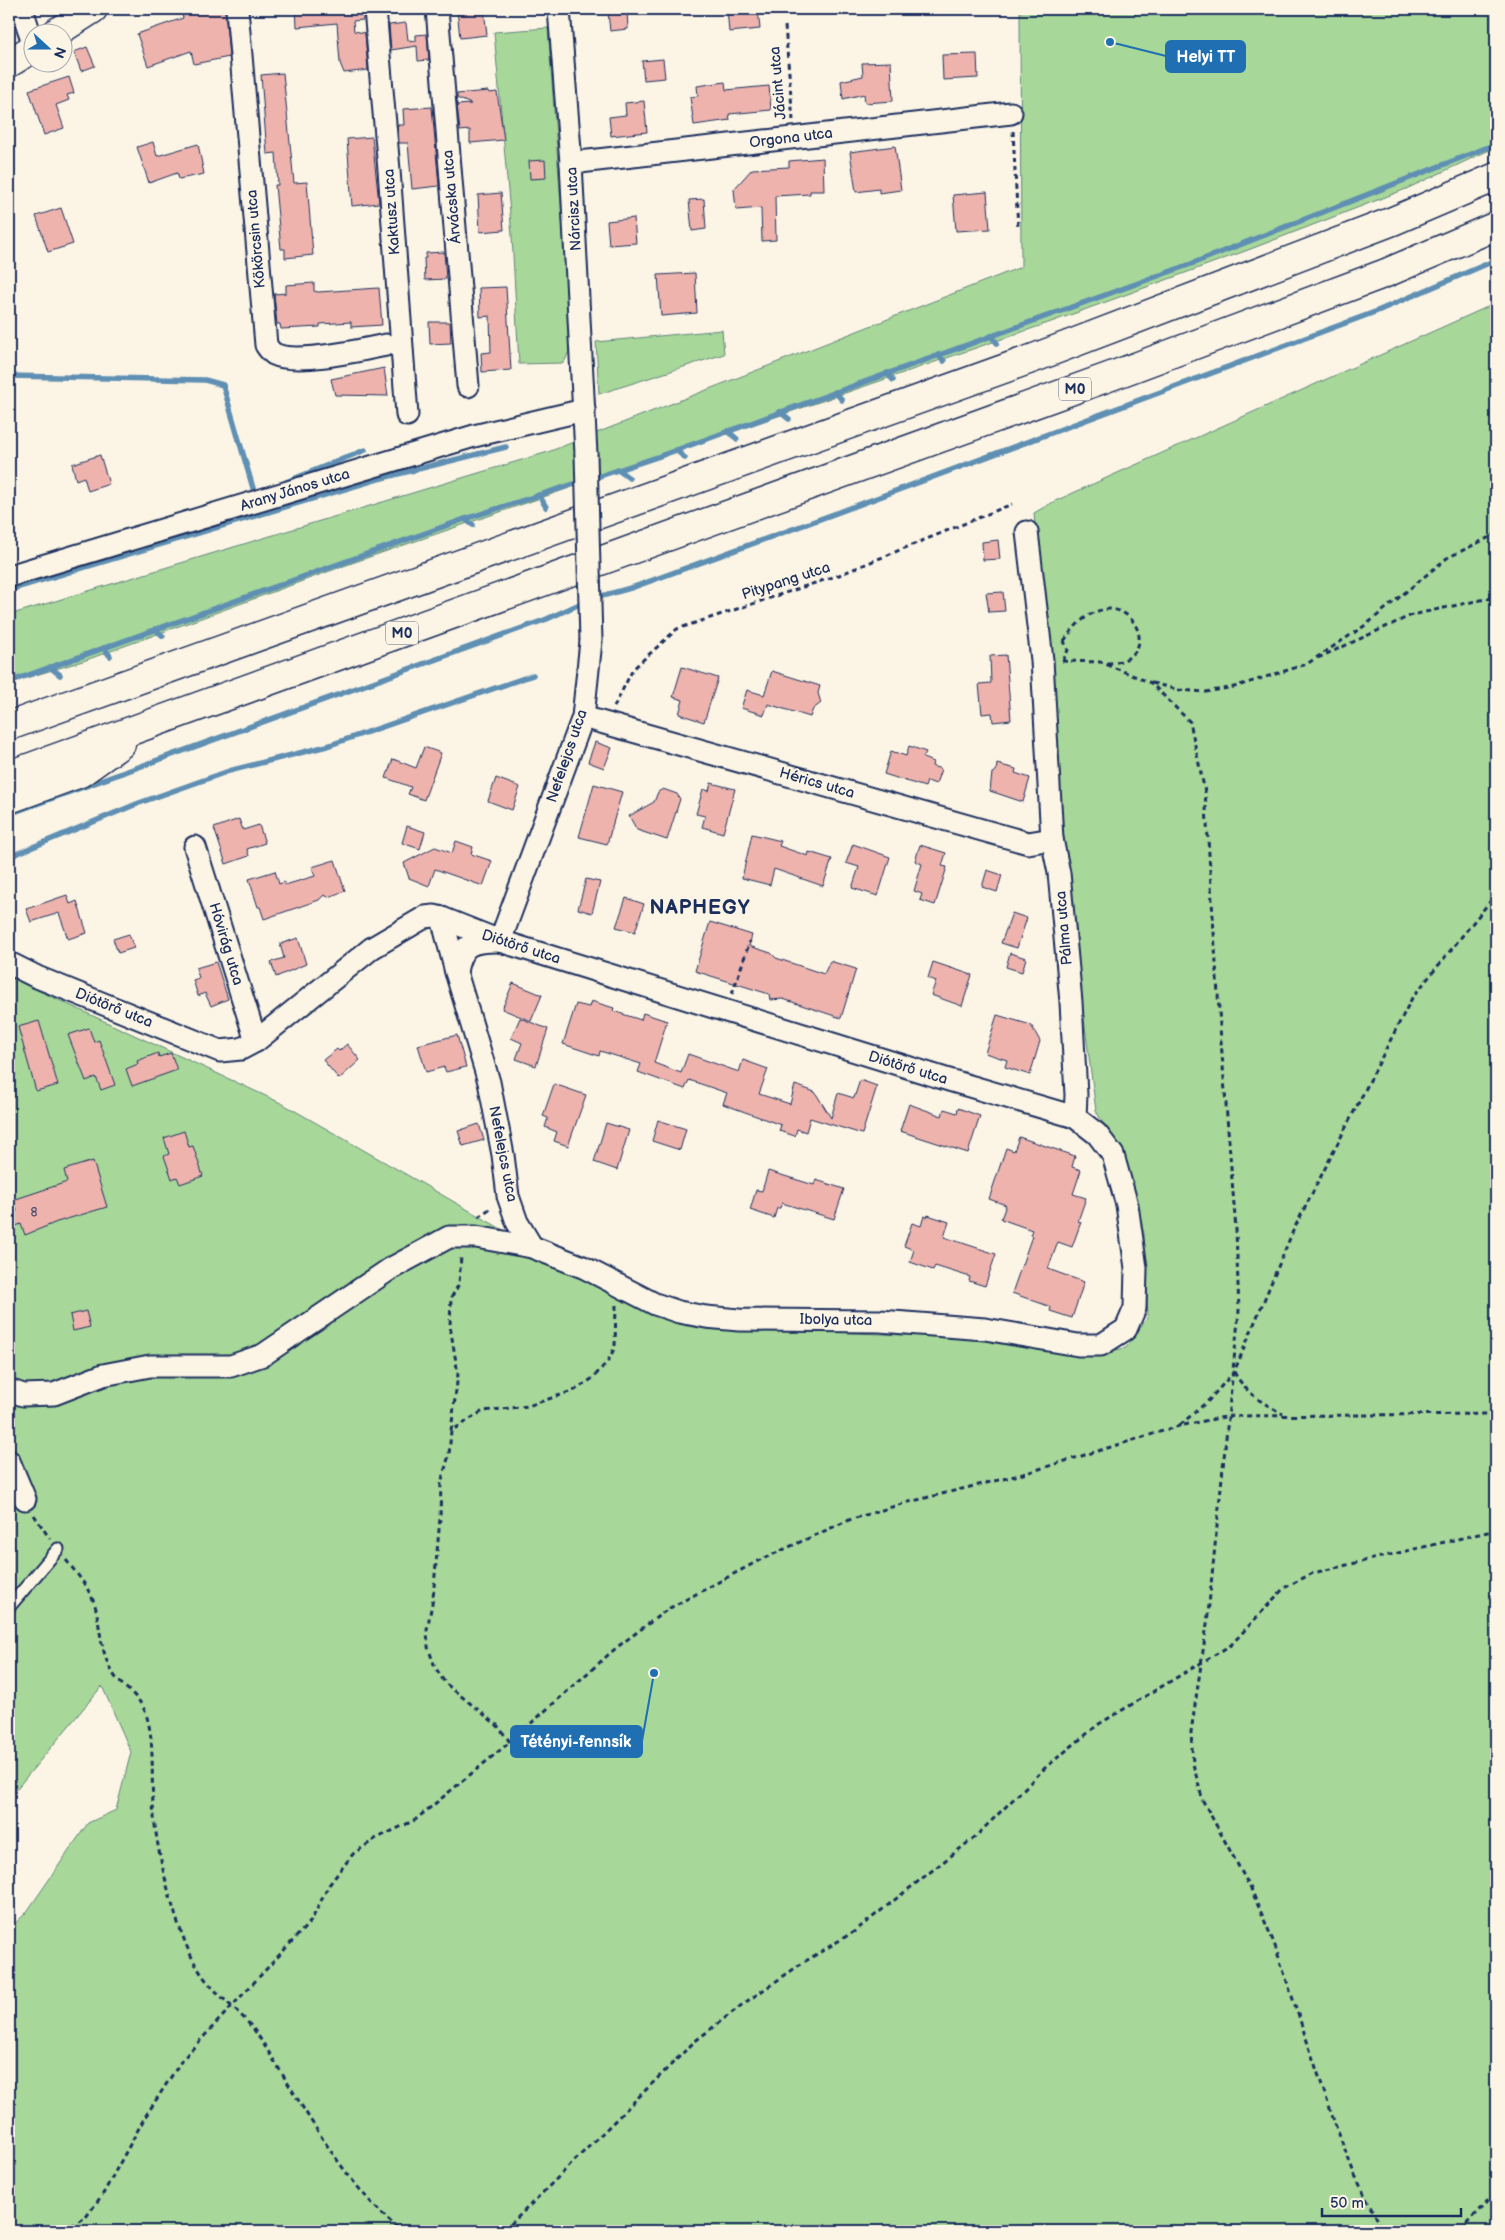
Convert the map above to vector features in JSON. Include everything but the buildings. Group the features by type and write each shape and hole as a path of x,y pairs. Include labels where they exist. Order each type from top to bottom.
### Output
{"main road":[{"path":"72,22 93,9"},
{"path":"9,726 1034,358 1369,230 1496,177"},
{"name":"M0","path":"9,775 1124,372 1386,273 1496,226"},
{"path":"9,715 87,698"},
{"path":"9,799 80,773 153,722"}],"street":[{"path":"20,51 22,9"},
{"name":"Kökörcsin utca","path":"237,9 266,346 274,354 294,357 332,355 386,345"},
{"name":"Kaktusz utca","path":"375,9 407,415"},
{"name":"Árvácska utca","path":"437,9 468,386"},
{"name":"Nárcisz utca","path":"559,9 572,164 584,410"},
{"name":"Orgona utca","path":"572,164 1011,113"},
{"name":"Nefelejcs utca","path":"500,941 583,717 591,640 584,410"},
{"name":"Arany János utca","path":"9,576 474,436 584,410"},
{"name":"Pálma utca","path":"1026,532 1042,660 1052,838 1059,873 1071,1002 1076,1095 1075,1117"},
{"name":"Hérics utca","path":"583,717 1028,843 1052,838"},
{"name":"Hóvirág utca","path":"195,847 256,1041"},
{"name":"Diótörő utca","path":"9,962 37,977 220,1050 241,1050 256,1041 372,948 417,920 434,916 500,941 1075,1117"},
{"name":"Nefelejcs utca","path":"442,918 489,1082 503,1155 508,1196 517,1222 532,1247"},
{"path":"456,972 458,959 464,950 478,941 500,941"},
{"name":"Ibolya utca","path":"9,1390 23,1395 54,1394 103,1375 150,1366 231,1366 263,1355 390,1269 450,1237 476,1237 532,1247 583,1267 628,1292 671,1310 706,1317 739,1320 880,1321 985,1329 1078,1345 1101,1345 1126,1328 1135,1308 1135,1259 1127,1206 1113,1155 1098,1134 1075,1117"},
{"path":"9,1461 25,1499"}],"lane":[{"path":"9,1607 58,1549"}],"path":[{"name":"Jácint utca","path":"785,26 795,138"},
{"path":"1011,113 1018,229"},
{"name":"Pitypang utca","path":"605,724 633,669 677,629 840,575 1012,504"},
{"path":"1306,664 1367,624 1447,558 1496,534"},
{"path":"1101,662 1151,683 1180,690 1206,692 1234,687 1306,664 1412,615 1496,598"},
{"path":"1042,660 1116,663 1127,659 1140,641 1140,631 1135,621 1127,614 1115,610 1101,610 1088,615 1072,629 1064,641"},
{"path":"1151,683 1190,722 1205,792 1221,1041 1236,1230 1239,1311 1230,1416 1207,1624 1191,1732 1193,1764 1203,1801 1251,1889 1266,1925 1335,2124 1354,2172 1382,2231"},
{"path":"1179,1426 1209,1400 1234,1372 1292,1231 1412,998 1496,894"},
{"path":"726,1010 750,941"},
{"path":"464,1237 459,1263 459,1284 451,1298 450,1326 458,1374 449,1454 441,1483 440,1518 433,1598 428,1630 428,1647 435,1667 445,1683 497,1725 510,1742"},
{"path":"451,1431 483,1411 528,1406 575,1390 593,1378 608,1361 615,1347 615,1307 628,1292"},
{"path":"1234,1372 1250,1394 1285,1415"},
{"path":"63,2231 86,2217 103,2194 145,2117 182,2060 311,1921 329,1885 353,1854 375,1839 415,1820 510,1742 616,1648 668,1608 758,1560 849,1520 905,1503 1023,1474 1179,1426 1230,1416 1496,1414"},
{"path":"25,1499 58,1549 85,1584 96,1608 101,1642 108,1666 117,1682 138,1698 146,1713 150,1732 153,1805 159,1850 176,1918 193,1960 210,1986 256,2032 302,2108 342,2166 363,2193 401,2231"},
{"path":"504,2231 694,2042 743,2004 789,1972 855,1931 960,1849 975,1837 1046,1767 1099,1724 1231,1645 1284,1588 1313,1573 1496,1530"},
{"path":"1460,2231 1496,2193"}],"green space":[{"path":"1020,9 1496,9 1496,147 1406,189 1248,250 1051,322 352,563 86,660 9,683 9,615 548,452 1021,267"},
{"path":"548,28 564,245 569,351 564,363 519,364 512,236 494,32"},
{"path":"1496,303 1496,2231 9,2231 9,1929 26,1913 88,1823 116,1810 131,1752 102,1686 9,1798 9,977 283,1104 505,1231 686,1326 927,1336 930,1332 1093,1354 1126,1348 1148,1317 1144,1234 1123,1157 1096,1111 1058,819 1034,513 1053,502"},
{"path":"722,330 724,354 599,394 596,342"}],"waterway":[{"path":"591,479 660,456 1191,264 1496,144"},
{"path":"595,598 634,587 831,515 1375,312 1496,260"},
{"path":"991,336 997,343"},
{"path":"938,355 944,361"},
{"path":"887,373 893,380"},
{"path":"9,376 205,380 223,385 255,495 257,494"},
{"path":"835,392 842,400"},
{"path":"780,412 789,419"},
{"path":"728,431 737,439"},
{"path":"9,590 378,479 506,447"},
{"path":"286,482 365,450"},
{"path":"676,450 685,458"},
{"path":"618,470 629,478"},
{"path":"9,682 462,520 583,481"},
{"path":"539,495 546,507"},
{"path":"465,519 473,525"},
{"path":"9,814 547,619 586,601"},
{"path":"155,629 163,636"},
{"path":"104,648 110,656"},
{"path":"50,667 60,675"},
{"path":"11,856 139,803 229,771 327,746 533,675"}],"place":[{"name":"Helyi TT","path":"1110,42"},
{"name":"Tétényi-fennsík","path":"654,1673"}],"district":[{"name":"NAPHEGY","path":"700,908"}]}
